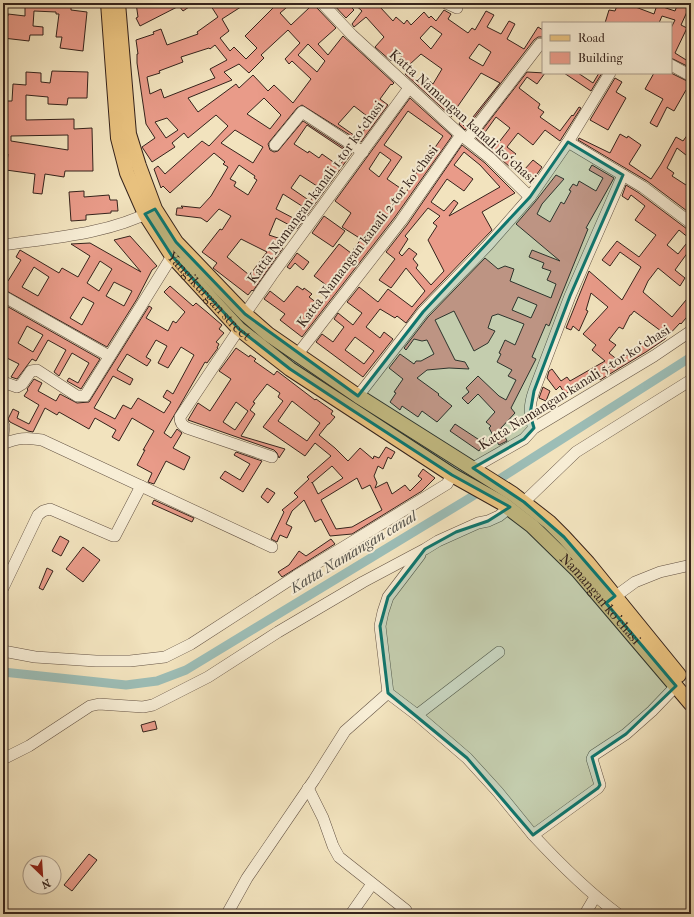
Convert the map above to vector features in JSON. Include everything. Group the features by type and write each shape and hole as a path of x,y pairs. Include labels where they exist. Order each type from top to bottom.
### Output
{"main road":[{"name":"Yangikurgan street","path":"108,3 118,138 127,173 150,212 172,256 239,329 290,370 468,484"},
{"name":"Yangikurgan street","path":"118,3 129,134 139,166 150,212 176,242 245,314 268,334 358,396 477,471"},
{"name":"Namangan ko'chasi","path":"477,471 518,498 549,522 564,537 610,600 691,704"},
{"name":"Namangan ko'chasi","path":"468,484 505,505 532,526 555,547 578,571 610,600 691,690"}],"street":[{"name":"Katta Namangan kanali koʻchasi","path":"322,3 352,35 464,137 490,158 530,197 568,142 609,74"},
{"path":"446,3 457,8"},
{"name":"Katta Namangan kanali 2-tor koʻchasi","path":"297,355 464,137 540,44"},
{"path":"672,66 691,76"},
{"name":"Katta Namangan kanali 1-tor koʻchasi","path":"245,314 276,269 410,88"},
{"path":"275,145 302,112 363,152"},
{"path":"568,142 643,187 691,223"},
{"path":"534,428 530,414 530,402 570,296 623,175"},
{"path":"358,396 423,312 488,245 530,197"},
{"path":"3,246 77,234 119,224 150,212"},
{"path":"3,382 17,387 22,384 31,371 37,370 77,396 85,396 172,256"},
{"path":"3,296 109,356"},
{"path":"239,329 180,417 180,421 182,425 187,428 272,457"},
{"name":"Katta Namangan kanali 5-tor koʻchasi","path":"477,471 524,438 534,428 654,356 691,331"},
{"path":"518,498 576,452 691,380"},
{"path":"3,424 3,436"},
{"path":"3,444 29,438 42,440 272,547"},
{"path":"3,651 35,657 96,661 130,661 165,657 192,644 296,576 447,484 452,475"},
{"path":"3,588 38,514 50,509 115,536 141,486"},
{"path":"3,759 29,746 90,706 99,704 143,708 153,705 208,677 278,632 363,582 425,550 438,541 456,532 500,516 505,505"},
{"path":"425,550 388,596 383,612 380,626 388,693 467,758 557,862 595,897 618,914"},
{"path":"610,600 635,582 660,572 691,565"},
{"path":"416,715 499,652"},
{"path":"533,836 598,788 600,785 592,759 594,755 631,729 652,711 676,686"},
{"path":"227,914 247,878 345,731 388,693"},
{"path":"308,788 323,818 333,846 339,857 406,910"},
{"path":"351,914 372,884"},
{"path":"585,914 595,897"}],"highlighted area":[{"path":"568,142 623,175 570,296 534,391 530,414 534,428 524,439 473,468 524,502 564,537 615,596 606,603 676,686 626,734 592,757 600,785 598,788 533,835 467,758 388,693 380,626 388,597 425,549 456,532 488,521 510,507 452,475 349,408 290,369 239,329 172,256 145,214 155,209 176,242 245,314 358,396 423,312 530,197"}],"building":[{"path":"25,3 56,3 71,5 71,10 87,12 83,51 60,48 62,37 56,37 59,14 56,14 56,12 34,11 33,26 43,27 43,35 30,35 29,41 3,38 3,16 8,16 8,14 25,16"},
{"path":"136,3 195,3 183,11 179,6 140,26 136,18 138,17"},
{"path":"209,3 247,3 222,19 229,31 220,38 230,51 234,47 246,59 257,48 245,36 278,3 292,3 280,13 291,25 310,7 306,3 315,3 317,8 336,28 318,44 328,55 343,36 394,83 392,85 391,84 380,99 388,105 361,142 302,105 297,108 270,141 268,144 270,150 274,152 278,151 303,121 352,153 297,229 276,218 269,235 281,239 278,247 283,248 253,291 252,290 248,295 213,268 217,263 202,252 220,229 222,230 231,216 219,209 207,222 201,218 176,215 177,208 183,208 181,206 200,208 211,196 228,167 223,164 225,162 214,153 170,193 163,186 161,188 154,169 158,166 165,174 202,141 209,146 228,126 216,115 188,138 184,133 172,143 175,147 152,162 142,147 155,138 146,124 137,63 138,54 136,40 154,34 153,32 161,29 167,45 198,34 197,32 218,17","holes":["288,30 300,43 285,59 289,64 292,61 311,79 293,103 274,85 268,91 253,75 239,88 236,84 198,112 188,98 232,80 224,72 239,64 249,73 264,58 261,55","308,44 325,61 317,72 298,55","215,45 227,60 210,69 215,78 164,98 161,89 150,94 147,77 160,73 159,71 183,62 181,57 209,48 210,49","264,98 281,115 270,129 247,114","354,106 372,120 358,138 338,124","167,118 178,130 166,138 155,122","307,125 349,153 339,166 322,154 319,158 309,151 308,153 294,144","235,130 263,147 253,163 221,143","239,165 255,176 254,178 257,180 248,195 234,186 236,182 230,179","300,175 320,188 310,201 291,188","283,194 305,208 297,220 276,209","241,239 267,252 252,272 250,271 248,274 227,257"]},
{"path":"332,3 347,3 354,10 346,18"},
{"path":"353,3 363,3 367,7 372,3 385,3 380,7 393,21 396,17 404,24 407,20 411,25 424,12 429,18 431,16 436,21 444,10 451,14 448,19 468,33 472,28 475,30 486,11 494,15 487,27 501,34 509,21 515,24 507,39 524,49 538,27 542,29 542,37 538,37 534,40 465,130 459,124 460,122 465,127 500,83 481,73 451,116 452,117 405,74 411,67 417,72 413,76 424,86 429,80 433,84 442,69 421,54 409,65 398,53 391,61 375,47 384,37 366,17 354,27 352,24 362,11","holes":["431,26 442,34 431,49 420,38","479,44 491,52 483,66 469,58"]},
{"path":"618,3 625,3 654,14 657,5 675,11 678,3 691,3 681,25 687,28 675,53 691,63 691,68 672,58 672,26 675,20 662,16 659,22 605,22 609,10 615,11"},
{"path":"52,71 88,72 87,98 68,98 67,105 48,104 48,97 26,95 26,120 74,119 74,129 92,128 93,171 65,171 64,177 45,174 42,194 33,193 35,174 6,170 8,154 3,154 3,101 12,101 13,84 26,85 26,72 41,73 41,82 50,83","holes":["68,135 68,150 11,141 11,136"]},
{"path":"527,72 544,74 537,84 527,77 519,88 540,104 538,108 544,112 540,117 560,131 579,107 581,108 560,141 545,130 533,145 518,133 507,147 516,154 511,159 524,170 533,160 542,167 530,184 476,138","holes":["496,117 510,128 496,146 483,135"]},
{"path":"566,74 580,74 593,83 598,74 601,74 591,91"},
{"path":"653,74 672,74 691,83 691,93 686,90 674,111 667,107 657,127 650,123 663,99 645,89"},
{"path":"615,78 622,82 616,92 626,98 608,130 590,120"},
{"path":"410,98 452,136 395,217 302,337 280,320 285,314 264,299 270,291 284,302 297,286 303,290 304,288 312,294 309,297 321,306 333,290 314,276 339,244 351,253 361,239 342,227 351,213 335,201","holes":["408,111 443,136 429,156 432,158 424,169 420,167 415,175 417,177 406,192 387,179 402,157 384,145","380,152 391,160 379,177 369,169"]},
{"path":"691,130 691,159 677,148 667,168 674,173 672,176 686,185 691,177 691,193 687,199 691,201 691,214 647,181 578,140 579,138 610,153 620,134 627,138 628,136 641,145 629,164 651,179 676,137 683,141"},
{"path":"462,145 485,163 515,193 482,212 492,230 418,307 406,323 397,316 395,318 380,309 366,327 380,338 384,332 393,339 363,377 316,342 322,334 333,342 344,327 334,319 338,313 353,325 362,313 347,302 359,287 378,302 388,289 412,307 425,291 406,268 391,288 379,280 395,259 386,252 407,225","holes":["464,152 480,165 500,187 449,216 458,203 454,200 444,211 431,202 447,179 464,191 473,179 454,165","428,208 440,216 433,223 437,226 428,240 444,271 431,285 416,268 418,265 413,259 417,254 409,248 402,256 399,253 408,239 405,236","355,337 374,351 364,364 345,350"]},
{"path":"592,165 614,178 586,228 588,229 549,326 546,324 532,357 536,359 511,408 515,413 501,428 507,441 499,445 495,439 489,428 491,426 486,422 495,412 478,394 468,404 462,398 469,392 466,388 478,376 499,396 506,400 516,380 508,376 512,370 497,362 505,340 515,345 524,324 498,314 492,316 488,328 495,331 488,343 474,351 454,311 435,320 455,360 465,362 469,369 449,368 427,370 417,378 439,394 438,395 452,406 437,422 422,411 418,417 402,406 400,410 390,402 396,393 394,392 403,379 389,368 400,354 414,364 416,361 421,361 434,354 427,340 422,341 414,339 406,350 404,348 428,317 485,258 498,269 505,266 514,269 510,281 551,298 556,284 547,280 551,271 542,268 544,263 529,257 532,250 560,261 516,224 556,175 564,179 542,204 537,214 550,222 561,202 564,204 573,184 577,186 579,181 596,191 603,178 589,170","holes":["518,297 537,305 531,318 512,310"]},
{"path":"626,185 687,229 691,230 691,248 675,270 685,278 680,286 658,268 648,281 643,292 672,317 691,294 691,312 665,339 646,352 600,380 597,377 565,394 560,386 556,390 547,378 549,371 552,369 561,381 567,377 570,381 605,361 592,350 596,345 583,334 608,307 591,293 586,310 588,311 579,331 573,326 571,330 566,328 589,271 622,300 641,267 620,252 610,266 602,260 617,241 639,257 656,235 635,220 645,206 631,195 628,200 622,196","holes":["679,230 690,239 678,254 667,245","634,311 661,331 619,361 609,353 616,345 609,340 619,327 623,329 630,315"]},
{"path":"84,191 84,197 109,195 110,200 117,200 118,211 86,215 86,220 71,221 69,192"},
{"path":"324,216 345,231 333,247 312,233"},
{"path":"130,236 157,266 152,270 137,299 107,347 3,289 3,278 8,281 21,260 16,257 20,250 59,273 62,268 78,277 90,256 71,244 90,243 141,272 114,240","holes":["100,261 112,269 99,291 87,283","34,267 49,277 38,296 22,287","114,282 132,291 124,306 106,296","83,297 94,303 82,325 70,318"]},
{"path":"297,253 309,262 303,270 295,263 290,269 287,267"},
{"path":"170,286 193,306 196,303 222,325 219,329 224,333 216,342 219,344 218,348 207,363 205,362 164,433 171,438 177,429 182,433 173,448 190,457 184,470 166,461 154,484 148,482 152,473 137,465 145,450 143,450 154,431 132,418 119,441 112,437 116,430 95,418 89,429 59,412 57,415 45,408 33,432 10,422 8,419 13,409 19,412 17,418 29,424 39,405 24,396 34,379 42,383 38,391 56,401 60,394 77,403 89,402 149,306 152,308 146,318 168,331 173,321 176,323 185,312 164,292","holes":["156,340 167,346 158,363 168,368 181,347 194,355 173,394 167,390 163,397 171,402 164,413 138,398 131,409 123,405 115,419 94,408 113,376 130,385 133,379 117,370 127,354 147,366 151,360 146,357"]},
{"path":"3,304 100,359 81,389 67,381 69,378 78,383 89,363 72,353 59,376 54,372 66,350 48,340 36,361 32,359 17,379 11,377 19,364 3,356","holes":["27,326 43,335 33,352 18,343"]},
{"path":"236,348 249,357 250,355 256,359 254,361 274,375 277,371 315,400 316,399 333,411 331,414 335,417 319,435 348,461 360,448 373,459 374,456 379,458 386,447 395,452 391,459 388,457 383,469 378,466 374,476 377,483 375,488 387,482 392,494 405,485 410,491 422,479 418,476 423,469 435,478 422,491 352,534 330,536 321,519 315,522 304,500 292,511 286,524 292,527 287,538 280,535 277,542 271,539 284,512 282,510 298,497 294,493 309,479 307,477 331,456 315,443 305,456 263,427 283,401 278,397 280,393 267,384 253,402 255,403 250,410 255,414 241,436 285,449 279,458 274,450 188,420 198,403 210,411 231,379 219,371","holes":["292,401 320,423 307,441 278,421","236,402 248,411 235,430 223,422","332,466 343,478 318,494 312,483","357,478 362,489 370,485 382,510 352,527 336,529 321,500"]},
{"path":"543,387 550,391 546,401 539,398"},
{"path":"455,424 484,443 479,451 450,431"},
{"path":"236,452 262,461 243,492 220,478 225,471 240,480 250,464 234,455"},
{"path":"267,488 275,493 268,503 261,497"},
{"path":"154,500 194,518 192,522 152,504"},
{"path":"60,536 69,541 61,556 52,551"},
{"path":"331,539 335,544 282,577 278,572 289,565 299,551 306,556"},
{"path":"83,547 100,560 83,582 66,569"},
{"path":"47,568 53,571 43,590 39,588"},
{"path":"155,721 157,729 143,732 141,725"},
{"path":"89,854 97,860 72,891 64,885"}],"waterway":[{"name":"Katta Namangan canal","path":"3,672 126,685 157,681 186,670 468,499 691,357"}]}
